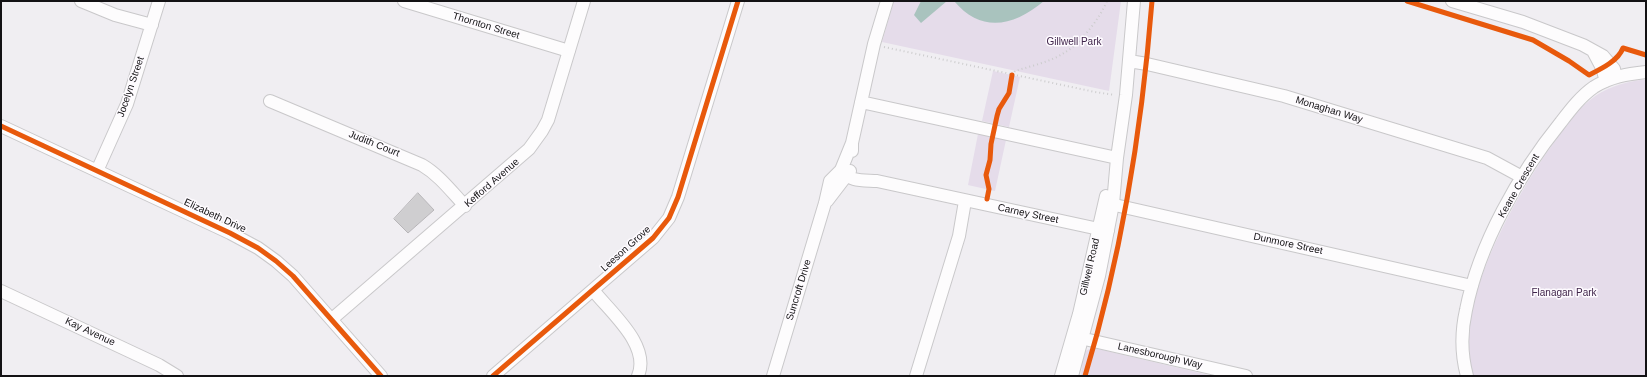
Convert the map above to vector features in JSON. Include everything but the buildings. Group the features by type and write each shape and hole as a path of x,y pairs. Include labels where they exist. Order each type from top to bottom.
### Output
{"street":[{"path":"81,1 115,15 152,25"},
{"name":"Jocelyn Street","path":"97,171 127,104 159,1"},
{"name":"Thornton Street","path":"404,1 569,51"},
{"name":"Kefford Avenue","path":"332,319 523,156 535,142 550,114 584,1"},
{"name":"Leeson Grove","path":"493,376 662,229 674,208 738,1"},
{"path":"846,173 874,44 887,1"},
{"name":"Gillwell Road","path":"1072,376 1078,337 1109,203 1117,158 1126,95 1134,1"},
{"path":"1452,1 1547,31 1582,45 1603,56 1609,62 1611,79"},
{"name":"Monaghan Way","path":"1129,61 1284,96 1487,158 1522,177"},
{"name":"Keane Crescent","path":"1467,376 1463,354 1462,333 1465,311 1472,286 1495,228 1522,177 1549,137 1572,107 1593,88 1611,79 1646,72"},
{"name":"Judith Court","path":"270,101 432,170 465,206"},
{"path":"861,102 1117,158"},
{"name":"Elizabeth Drive","path":"1,126 230,233 258,248 276,260 294,276 381,376"},
{"name":"Carney Street","path":"846,173 860,180 877,181 1103,230"},
{"name":"Suncroft Drive","path":"772,376 825,203 846,173"},
{"path":"916,376 959,236 966,224 970,202"},
{"name":"Dunmore Street","path":"1109,203 1472,286"},
{"path":"593,290 635,342 640,357 638,376"},
{"name":"Kay Avenue","path":"1,291 159,365 178,376"},
{"name":"Gillwell Road","path":"1061,376 1078,337"},
{"name":"Lanesborough Way","path":"1078,337 1246,376"},
{"name":"Keane Crescent","path":"1457,376 1463,354"}],"path":[{"path":"1012,75 1015,71 1057,57 1071,48 1096,20 1107,1"},
{"path":"874,44 1095,92 1126,95"}],"green space":[{"name":"Gillwell Park","path":"894,1 1121,1 1109,91 882,42"},
{"path":"993,71 1020,77 1009,127 982,121"},
{"name":"Flanagan Park","path":"1646,80 1646,376 1472,376 1469,354 1469,331 1473,307 1480,281 1490,255 1515,204 1558,137 1585,104 1607,89 1620,84"},
{"path":"978,134 1006,140 995,191 968,185"},
{"path":"1094,348 1213,376 1081,376 1082,355 1084,352"}],"shaded area":[{"path":"921,1 947,1 921,23 914,15"},
{"path":"954,1 1044,1 1033,10 1021,16 1010,21 998,23 987,22 976,18 965,12"}],"cycle path":[{"path":"493,376 653,238 669,218 678,197 738,1"},
{"path":"1085,376 1110,284 1129,190 1143,96 1152,1"},
{"path":"1407,1 1533,40 1569,61 1589,75 1613,61 1621,53 1623,48 1646,55"},
{"path":"987,199 989,189 986,175 990,160 991,144 999,109 1009,93 1012,75"},
{"path":"1,126 230,233 258,248 293,276 381,376"}]}
